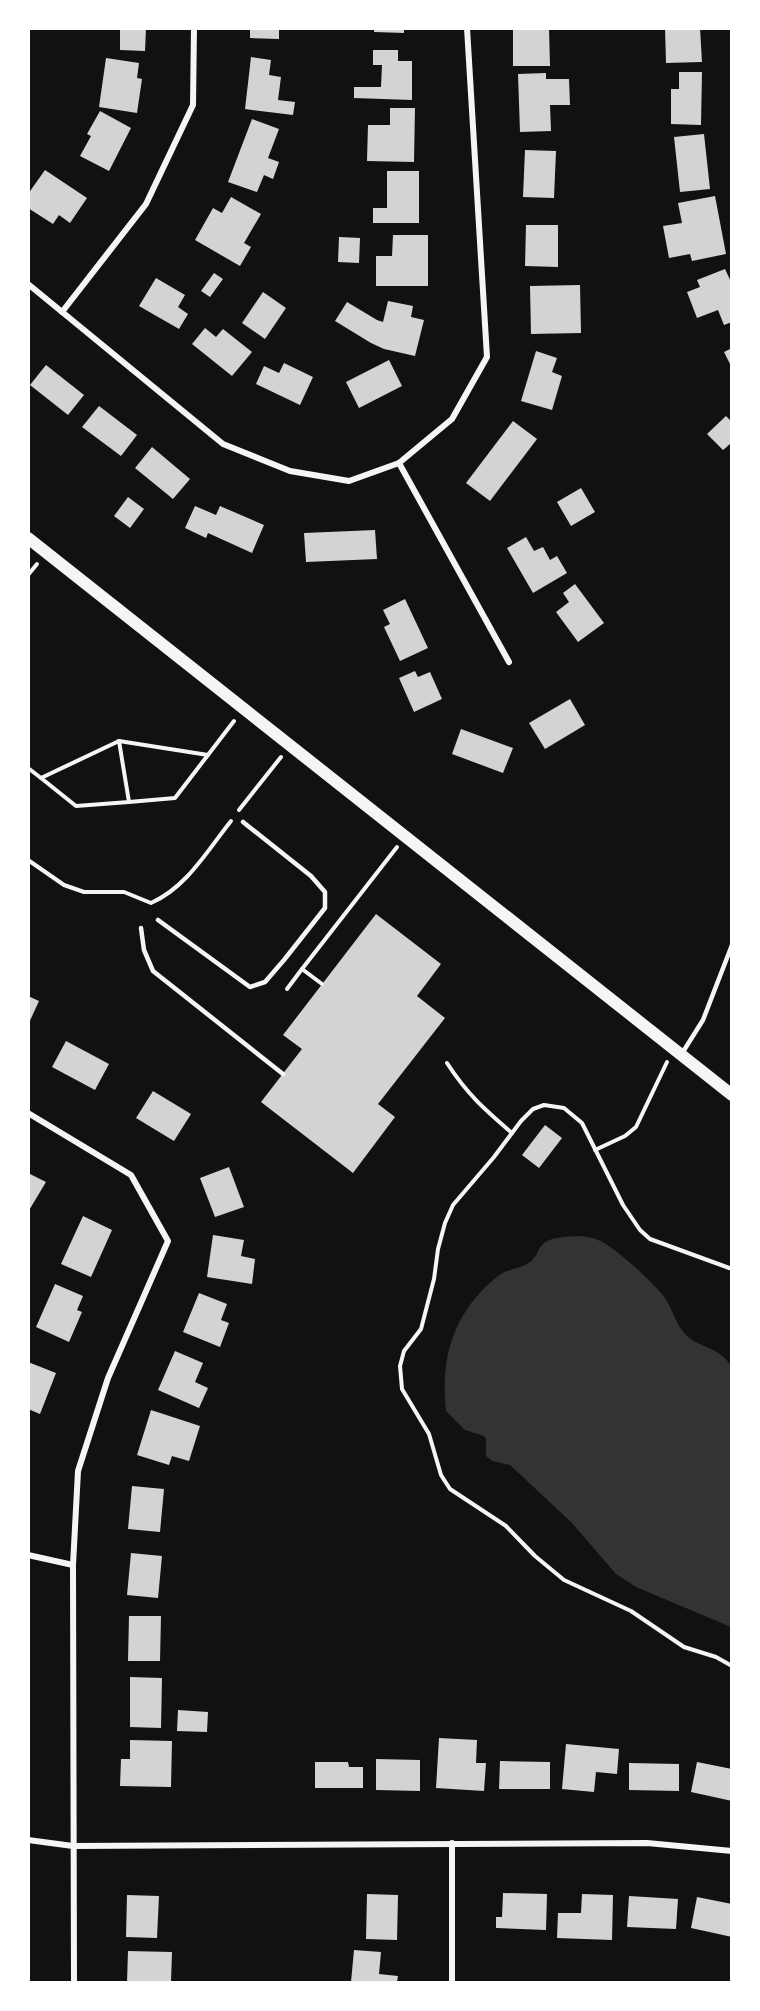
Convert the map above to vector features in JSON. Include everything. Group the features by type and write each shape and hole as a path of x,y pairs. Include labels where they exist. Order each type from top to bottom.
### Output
{"main road":[{"path":"28,538 732,1095"}],"street":[{"path":"62,312 146,204 193,105 194,28"},
{"path":"28,284 223,444 290,471 350,481 399,463 452,419 487,357 467,28"},
{"path":"399,463 509,662"},
{"path":"28,1113 130,1175 168,1241 108,1378 78,1471 74,1565 74,1983"},
{"path":"28,1555 74,1565"},
{"path":"28,1840 73,1846 646,1843 732,1851"},
{"path":"452,1843 452,1983"}],"lane":[{"path":"158,920 250,987 265,982 272,975 325,908 326,892 311,876 243,822"},
{"path":"141,928 144,950 153,971 283,1074"},
{"path":"677,1052 703,1020 732,945"}],"path":[{"path":"28,768 76,806 175,798 244,708"},
{"path":"41,778 119,741 208,756"},
{"path":"119,741 129,802"},
{"path":"28,860 64,885 84,892 124,892 151,903 168,896 185,881 291,744"},
{"path":"287,989 406,836"},
{"path":"302,969 322,984"},
{"path":"595,1150 625,1136 636,1127 677,1052"},
{"path":"447,1063 475,1100 512,1133"},
{"path":"732,1269 650,1239 640,1230 623,1205 582,1123 564,1108 544,1105 533,1109 453,1205 438,1249 433,1288 421,1329 404,1351 400,1366 402,1389 429,1434 441,1475 450,1489 506,1526 535,1556 564,1580 631,1611 684,1647 716,1657 732,1666"}],"shaded area":[{"path":"580,1236 594,1238 605,1244 634,1266 665,1298 686,1335 721,1355 731,1366 731,1627 636,1587 616,1574 571,1522 510,1465 492,1461 486,1456 484,1436 465,1430 446,1411 445,1372 448,1354 453,1336 470,1304 498,1276 530,1262 544,1243 557,1238"}],"building":[{"path":"120,28 146,28 145,51 120,50"},
{"path":"250,28 279,28 279,39 250,38"},
{"path":"374,28 404,28 404,33 374,32"},
{"path":"513,28 549,28 550,66 513,66"},
{"path":"665,28 700,28 702,62 666,63"},
{"path":"373,50 398,50 398,61 412,61 412,100 354,98 354,87 381,87 382,65 373,65"},
{"path":"251,57 271,60 269,75 281,77 278,100 295,102 293,115 245,109"},
{"path":"106,58 139,63 137,78 142,79 137,113 99,107"},
{"path":"679,72 702,72 701,125 671,124 671,89 679,89"},
{"path":"546,73 546,79 569,79 570,105 550,105 551,131 520,132 518,74"},
{"path":"390,108 415,108 414,162 367,161 368,125 390,125"},
{"path":"100,111 131,128 109,171 80,156 91,136 87,134"},
{"path":"252,119 279,129 268,158 279,162 273,179 264,175 257,192 228,182"},
{"path":"704,134 710,189 680,192 674,137"},
{"path":"525,150 556,151 554,198 523,197"},
{"path":"45,170 87,198 70,223 59,215 53,224 28,208 28,194"},
{"path":"387,171 419,171 419,223 373,223 373,208 387,208"},
{"path":"715,196 726,254 692,261 690,254 669,258 663,226 682,223 678,203"},
{"path":"231,197 261,214 244,243 251,247 240,266 195,240 213,208 222,213"},
{"path":"526,225 558,225 558,267 525,266"},
{"path":"393,235 428,235 428,286 376,286 376,256 392,256"},
{"path":"339,237 360,238 359,263 338,262"},
{"path":"725,269 732,284 732,322 724,325 718,310 697,318 687,292 700,287 697,280"},
{"path":"214,273 223,279 210,297 201,291"},
{"path":"156,278 185,295 178,307 188,314 179,329 139,306"},
{"path":"580,285 581,333 531,334 530,286"},
{"path":"263,292 286,308 265,339 242,323"},
{"path":"388,301 413,306 411,317 424,320 415,356 384,349 335,321 347,302 383,322"},
{"path":"205,328 216,337 223,329 252,352 232,376 192,344"},
{"path":"732,348 732,368 724,352"},
{"path":"536,351 557,358 552,372 562,376 552,410 521,401"},
{"path":"389,360 402,386 359,408 346,382"},
{"path":"284,363 313,377 300,405 256,384 264,366 279,373"},
{"path":"46,365 84,395 68,415 30,385"},
{"path":"99,406 137,435 121,456 82,427"},
{"path":"726,416 732,422 732,446 730,444 723,450 707,434"},
{"path":"513,421 537,439 490,501 466,483"},
{"path":"152,447 190,479 173,499 135,468"},
{"path":"581,488 595,512 571,526 557,502"},
{"path":"128,497 144,509 130,528 114,516"},
{"path":"195,506 216,515 220,506 264,525 252,553 208,533 206,538 185,528"},
{"path":"375,530 377,559 306,562 304,533"},
{"path":"526,537 534,551 543,547 550,560 557,556 567,573 533,593 507,548"},
{"path":"575,584 604,623 578,642 556,612 569,602 563,593"},
{"path":"405,599 428,648 400,661 384,627 390,624 383,610"},
{"path":"415,671 418,677 430,672 442,699 414,712 399,678"},
{"path":"570,699 585,725 545,749 529,723"},
{"path":"461,729 513,748 503,773 452,754"},
{"path":"376,914 441,964 417,996 445,1018 378,1104 395,1117 353,1173 261,1102 302,1049 283,1035"},
{"path":"28,996 39,1001 28,1025"},
{"path":"66,1041 109,1064 95,1090 52,1067"},
{"path":"153,1091 191,1114 174,1141 136,1118"},
{"path":"545,1125 562,1138 539,1168 522,1155"},
{"path":"229,1167 244,1207 215,1217 200,1178"},
{"path":"28,1173 46,1182 28,1212"},
{"path":"83,1216 112,1230 91,1277 61,1264"},
{"path":"213,1235 244,1240 241,1256 255,1259 252,1284 207,1277"},
{"path":"55,1284 83,1296 77,1310 82,1312 69,1342 36,1327"},
{"path":"199,1293 227,1304 221,1320 229,1323 220,1347 183,1332"},
{"path":"175,1351 203,1363 195,1382 208,1388 199,1408 158,1390"},
{"path":"28,1362 56,1373 40,1414 28,1409"},
{"path":"151,1410 200,1426 189,1461 172,1456 169,1465 137,1455"},
{"path":"132,1486 164,1489 160,1532 128,1529"},
{"path":"131,1553 162,1556 158,1598 127,1595"},
{"path":"129,1616 161,1616 160,1661 128,1661"},
{"path":"130,1677 162,1678 161,1728 130,1727"},
{"path":"178,1710 208,1712 207,1732 177,1731"},
{"path":"439,1738 477,1740 476,1763 486,1763 484,1791 436,1788"},
{"path":"130,1740 172,1741 171,1787 120,1786 121,1759 130,1759"},
{"path":"566,1744 619,1749 617,1774 596,1772 594,1792 562,1789"},
{"path":"376,1759 420,1760 420,1791 376,1790"},
{"path":"500,1761 550,1762 550,1789 499,1789"},
{"path":"315,1762 348,1762 349,1767 363,1767 363,1788 315,1788"},
{"path":"697,1762 732,1769 732,1801 691,1792"},
{"path":"629,1763 679,1764 679,1791 629,1790"},
{"path":"503,1893 547,1894 546,1930 496,1928 496,1917 502,1917"},
{"path":"367,1894 398,1895 397,1940 366,1939"},
{"path":"582,1894 613,1895 612,1940 557,1938 558,1913 581,1913"},
{"path":"127,1895 159,1896 157,1938 126,1937"},
{"path":"629,1896 678,1899 676,1929 627,1927"},
{"path":"697,1897 732,1904 732,1937 691,1928"},
{"path":"354,1950 381,1952 379,1974 398,1976 397,1982 351,1982"},
{"path":"128,1951 172,1952 171,1982 127,1982"}]}
